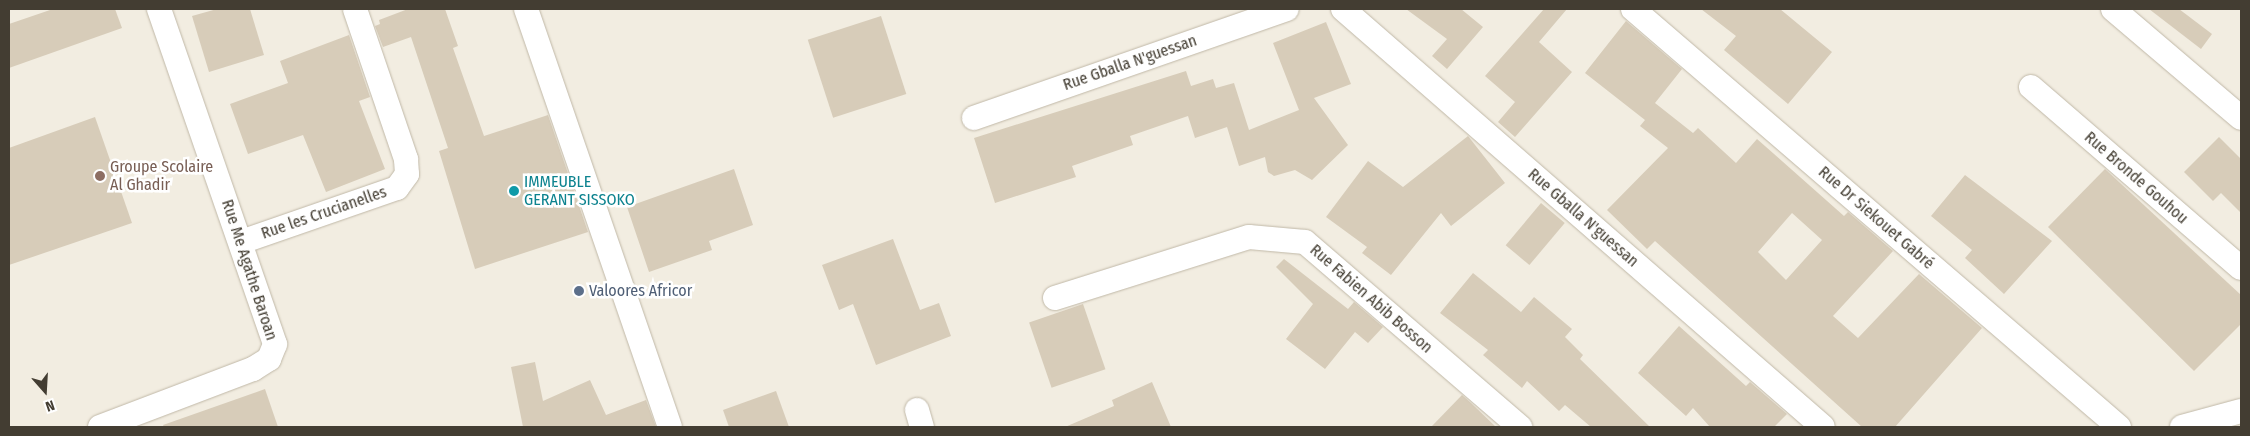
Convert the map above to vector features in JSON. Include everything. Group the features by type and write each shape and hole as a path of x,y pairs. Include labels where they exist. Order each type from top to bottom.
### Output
{"street":[{"name":"Rue Me Agathe Baroan","path":"100,427 270,359 275,344 159,9"},
{"name":"Rue les Crucianelles","path":"240,242 397,188 407,174 406,159 356,9"},
{"path":"526,9 670,427"},
{"name":"Rue Gballa N'guessan","path":"974,118 1287,9"},
{"name":"Rue Gballa N'guessan","path":"1342,9 1823,427"},
{"name":"Rue Dr Siekouet Gabré","path":"1633,9 2120,427"},
{"path":"2113,9 2241,118"},
{"name":"Rue Bronde Gouhou","path":"2031,87 2241,268"},
{"name":"Rue Fabien Abib Bosson","path":"1054,298 1249,237 1305,242 1520,427"},
{"path":"2182,427 2241,411"}],"building":[{"path":"53,9 115,9 122,28 9,68 9,24"},
{"path":"217,9 250,9 264,55 209,72 192,16"},
{"name":"IMMEUBLE GERANT SISSOKO","path":"408,9 445,9 458,46 453,48 484,136 548,115 588,232 475,269 439,151 448,148 411,37 383,47 375,26 380,24 379,20"},
{"path":"1406,9 1461,9 1483,27 1447,69 1432,56 1447,39"},
{"path":"1544,9 1567,9 1539,42 1572,72 1515,137 1498,122 1515,102 1485,76"},
{"path":"1701,9 1780,9 1832,52 1788,104 1724,50 1736,36"},
{"path":"2149,9 2179,9 2212,34 2201,49"},
{"path":"881,16 906,94 833,118 808,40"},
{"path":"1626,21 1682,69 1655,103 1693,133 1698,128 1736,163 1757,139 1844,216 1848,212 1893,251 1833,316 1858,338 1919,274 1982,328 1895,427 1862,427 1655,241 1647,249 1607,210 1668,148 1640,126 1645,120 1585,73","holes":["1792,213 1822,240 1786,280 1758,252"]},
{"path":"1326,22 1351,84 1314,98 1348,145 1312,180 1295,170 1274,176 1268,172 1265,157 1239,166 1227,127 1195,138 1188,116 1130,136 1133,145 1072,166 1076,177 995,203 974,138 1186,71 1191,86 1213,79 1216,88 1234,83 1249,130 1299,110 1273,43"},
{"path":"349,35 370,97 359,101 385,169 326,192 303,135 248,154 230,104 288,83 280,61"},
{"path":"95,117 132,223 9,265 9,148"},
{"path":"1468,136 1505,183 1451,226 1441,213 1391,275 1362,253 1367,247 1326,217 1368,161 1403,187"},
{"path":"2219,137 2241,159 2241,213 2221,193 2213,201 2184,172"},
{"path":"734,169 753,225 709,241 712,250 649,272 627,207"},
{"path":"2105,169 2241,295 2241,324 2194,371 2048,227"},
{"path":"1965,175 2052,241 2004,294 1965,258 1972,250 1931,216"},
{"path":"1541,203 1565,223 1529,265 1506,245"},
{"path":"893,239 920,310 939,303 951,336 876,365 853,304 839,310 822,265"},
{"path":"1284,259 1348,309 1354,302 1383,327 1368,343 1355,332 1325,369 1286,339 1313,304 1276,267"},
{"path":"1473,273 1521,312 1534,297 1572,329 1565,337 1583,355 1580,359 1650,427 1591,427 1565,405 1559,411 1527,381 1522,388 1483,355 1488,350 1440,313"},
{"path":"1083,304 1105,369 1052,388 1029,323"},
{"path":"1679,326 1746,386 1750,382 1787,414 1774,427 1710,427 1693,408 1686,416 1638,373"},
{"path":"535,362 543,401 590,380 606,415 646,400 656,427 523,427 511,367"},
{"path":"1152,382 1171,427 1065,427 1114,406 1112,400"},
{"path":"265,389 278,427 164,427 163,425"},
{"path":"776,391 789,427 729,427 723,410"},
{"path":"1462,395 1471,403 1496,427 1431,427"}],"place":[{"name":"Groupe Scolaire Al Ghadir","path":"100,176"},
{"name":"IMMEUBLE GERANT SISSOKO","path":"514,191"},
{"name":"Valoores Africor","path":"579,291"}]}
